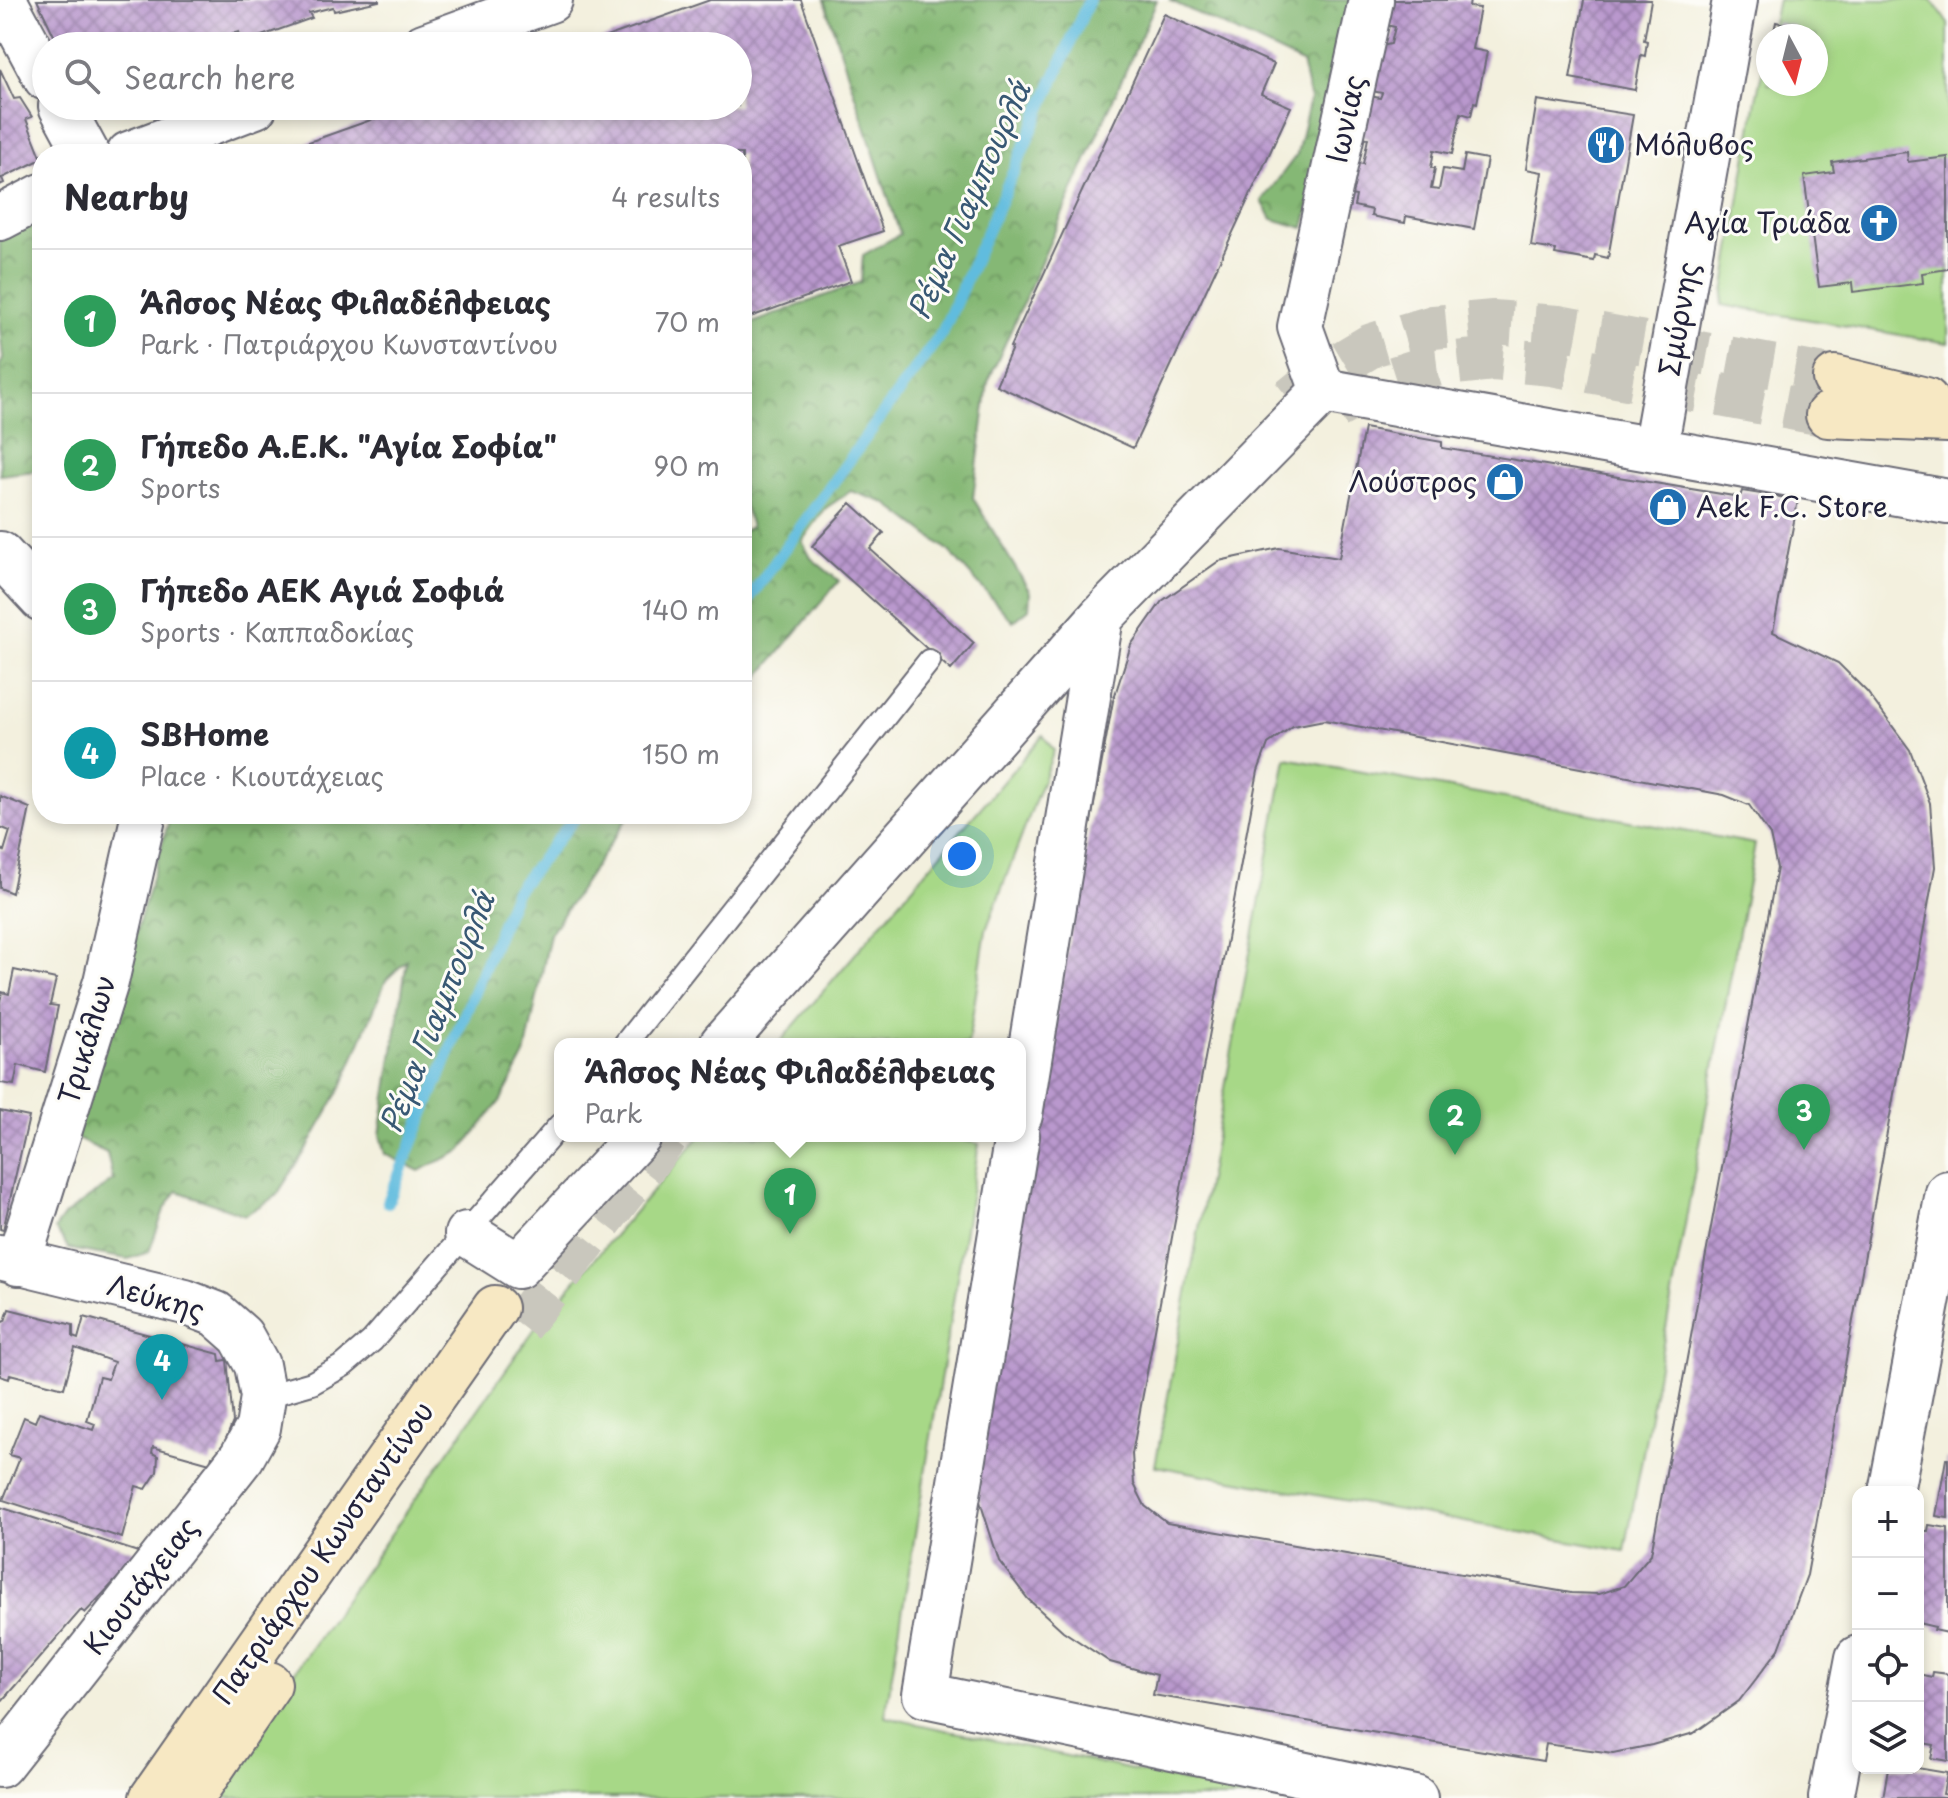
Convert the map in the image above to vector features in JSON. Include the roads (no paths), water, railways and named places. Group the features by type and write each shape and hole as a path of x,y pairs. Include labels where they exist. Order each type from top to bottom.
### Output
{"main road":[{"path":"1948,405 1832,396 1948,420"},
{"name":"Πατριάρχου Κωνσταντίνου","path":"152,1798 508,1316 191,1798"}],"street":[{"path":"4,0 32,52"},
{"path":"445,32 474,13 550,0"},
{"name":"Ιωνίας","path":"1323,391 1300,327 1371,0"},
{"name":"Σμύρνης","path":"1655,449 1735,0"},
{"path":"69,120 82,144"},
{"path":"155,144 218,120"},
{"path":"0,218 32,201"},
{"path":"727,1038 1101,617 1323,391 1948,502"},
{"path":"3,563 32,590"},
{"path":"1026,1078 1101,617"},
{"name":"Τρικάλων","path":"9,1260 106,982 142,824"},
{"path":"467,1234 518,1266 633,1142"},
{"path":"1016,1142 925,1695 1415,1798"},
{"path":"1893,1486 1931,1372 1948,1193"},
{"name":"Λεύκης","path":"9,1260 185,1302 216,1314 241,1336 257,1365 263,1397"},
{"name":"Κιουτάχειας","path":"0,1765 242,1457 258,1428 263,1397"},
{"path":"1831,1798 1852,1689"}],"lane":[{"path":"630,1038 929,661"},
{"path":"263,1397 312,1383 344,1365 372,1341 554,1132"}],"waterway":[{"name":"Ρέμα Γιαμπουρλά","path":"752,594 943,331 1089,0"},
{"name":"Ρέμα Γιαμπουρλά","path":"388,1202 515,892 570,824"}],"tunnel":[{"path":"1290,400 1318,377 1372,345 1433,327 1493,322 1558,327 1835,378"},
{"path":"1336,407 1385,381 1435,365 1493,359 1552,364 1828,415"},
{"path":"520,1325 662,1142"}],"place":[{"name":"Μόλυβος","path":"1606,145"},
{"name":"Αγία Τριάδα","path":"1879,223"},
{"name":"Λούστρος","path":"1505,482"},
{"name":"Aek F.C. Store","path":"1668,507"},
{"name":"Γήπεδο ΑΕΚ Αγιά Σοφιά","path":"1804,1150"},
{"name":"Γήπεδο Α.Ε.Κ. \"Αγία Σοφία\"","path":"1455,1155"},
{"name":"Άλσος Νέας Φιλαδέλφειας","path":"790,1234"},
{"name":"SBHome","path":"162,1400"}]}
